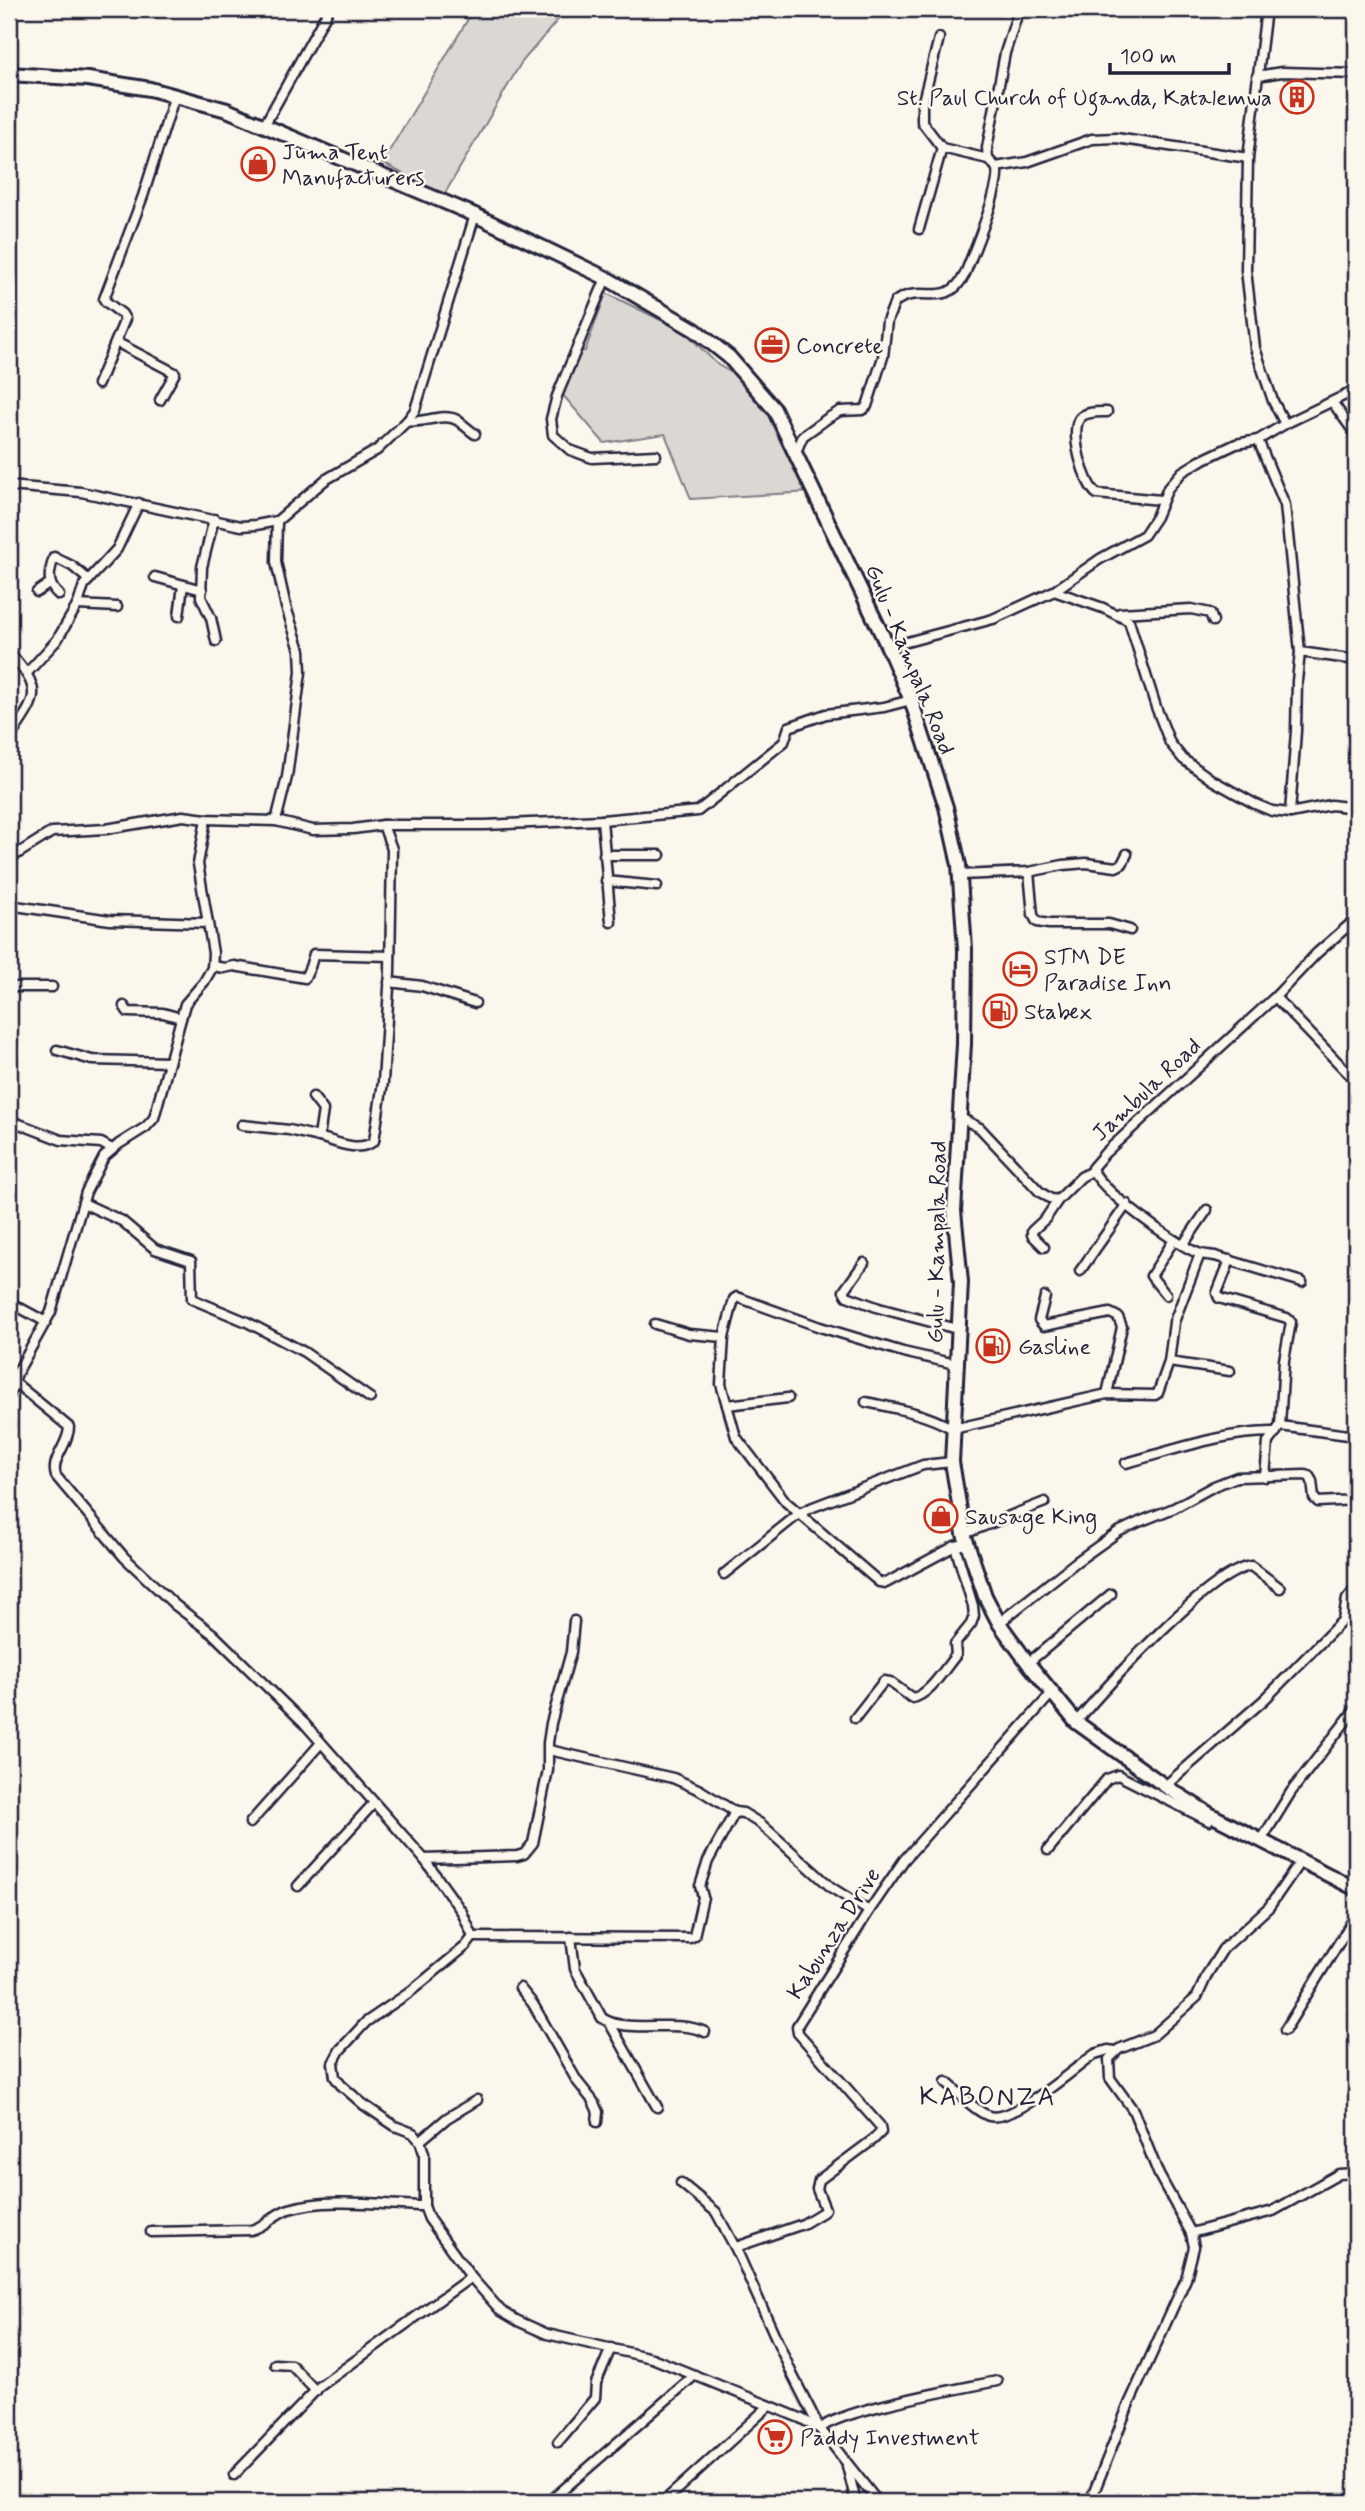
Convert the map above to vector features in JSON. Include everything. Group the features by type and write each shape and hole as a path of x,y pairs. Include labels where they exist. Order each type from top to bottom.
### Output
{"main road":[{"name":"Gulu - Kampala Road","path":"9,74 88,79 175,95 228,110 475,215 606,278 695,330 729,357 774,409 888,647 911,701 946,807 960,875 965,949 954,1211 961,1282 952,1462 962,1541 999,1623 1076,1722 1165,1786 1211,1815 1302,1859 1356,1889"}],"street":[{"path":"265,124 329,9"},
{"path":"988,159 989,134 1005,53 1019,9"},
{"path":"1080,9 1102,13 1108,9"},
{"path":"1266,9 1248,158 1246,270 1251,328 1263,376 1285,424"},
{"path":"796,452 803,436 828,418 840,411 863,410 867,406 883,357 887,321 895,302 909,295 943,294 956,289 965,274 995,192 999,172 996,167 988,159 942,148 926,129 920,114 939,38"},
{"path":"1257,76 1282,72 1356,74"},
{"path":"98,384 125,318 104,299 143,196 175,95"},
{"path":"996,167 1027,162 1092,139 1116,138 1248,158"},
{"path":"919,229 942,148"},
{"path":"9,486 81,492 241,526 277,522 325,480 377,450 415,410 475,215"},
{"path":"606,278 557,396 551,419 553,435 570,450 592,458 656,455"},
{"path":"116,342 175,373 160,400"},
{"path":"888,647 993,619 1054,591 1100,559 1144,535 1156,517 1161,500 1172,482 1191,467 1236,444 1258,440 1356,390"},
{"path":"1333,403 1356,435"},
{"path":"1107,412 1085,414 1078,421 1076,432 1080,461 1090,489 1097,494 1161,500"},
{"path":"407,421 445,417 456,419 475,434"},
{"path":"1258,440 1284,505 1300,652 1290,813"},
{"path":"27,673 57,640 77,605 84,585 117,549 139,503"},
{"path":"214,519 202,566 201,597 211,618 216,641"},
{"path":"276,821 287,777 301,672 300,650 286,607 276,562 277,522"},
{"path":"59,595 51,589 50,583 54,557 72,566 89,580"},
{"path":"155,578 201,590"},
{"path":"37,592 50,583"},
{"path":"179,616 183,585"},
{"path":"1054,591 1117,613 1129,621 1170,743 1183,759 1198,771 1272,811 1290,813 1331,805 1356,808"},
{"path":"77,605 117,607"},
{"path":"1117,613 1191,609 1210,613 1213,621"},
{"path":"9,652 34,686 34,698 9,739"},
{"path":"1300,652 1356,660"},
{"path":"9,859 52,832 106,829 183,816 276,821 313,830 353,830 383,825 485,825 602,820 698,811 784,742 789,727 826,714 911,701"},
{"path":"206,819 198,864 213,967 185,1004 154,1118 146,1128 104,1157 86,1192 68,1260 46,1322 11,1389 67,1424 67,1440 54,1465 56,1476 124,1557 175,1605 213,1634 304,1723 424,1859 462,1912 473,1937"},
{"path":"602,820 611,922"},
{"path":"242,1125 289,1130 360,1147 368,1147 374,1141 383,1082 390,982 392,849 383,825"},
{"path":"960,875 1029,872 1086,863 1116,867 1122,864 1128,854"},
{"path":"604,855 660,855"},
{"path":"1029,872 1033,915 1037,922 1109,924 1130,930"},
{"path":"606,881 657,886"},
{"path":"9,905 110,920 207,923"},
{"name":"Jambula Road","path":"1302,1282 1230,1260 1200,1254 1183,1245 1159,1231 1127,1204 1092,1168 1356,919"},
{"path":"213,967 234,966 304,978 314,954 390,956"},
{"path":"390,982 422,986 475,1003"},
{"path":"9,986 52,987"},
{"path":"1275,997 1349,1074"},
{"path":"124,1006 128,1012 163,1013 181,1018"},
{"path":"57,1050 92,1060 169,1062"},
{"path":"313,1097 323,1110 319,1137"},
{"path":"959,1117 980,1128 1040,1192 1058,1200"},
{"path":"9,1121 61,1140 102,1143 112,1149"},
{"path":"1044,1247 1031,1235 1032,1231 1081,1177 1092,1171"},
{"path":"83,1203 122,1221 155,1249 191,1261 192,1299 247,1322 304,1352 370,1398"},
{"path":"1080,1271 1127,1204"},
{"path":"1183,1245 1207,1210"},
{"path":"1166,1295 1152,1276 1174,1240"},
{"path":"866,1402 941,1422 953,1429 1107,1394 1155,1395 1169,1362 1174,1322 1200,1254"},
{"path":"1230,1260 1217,1293 1219,1298 1287,1318 1291,1322 1284,1360 1278,1429 1268,1442 1265,1477"},
{"path":"864,1263 846,1286 844,1291 847,1296 878,1308 957,1329"},
{"path":"955,1364 903,1352 820,1327 740,1297 734,1299 724,1337 721,1384 736,1437 786,1502 881,1584 962,1541 1045,1502"},
{"path":"1045,1297 1039,1320 1044,1326 1110,1313 1121,1322 1107,1394"},
{"path":"9,1302 46,1322"},
{"path":"655,1324 689,1334 724,1337"},
{"path":"1169,1362 1230,1371"},
{"path":"727,1405 789,1398"},
{"path":"1126,1463 1252,1431 1278,1429 1356,1436"},
{"path":"724,1574 800,1513 923,1465 952,1462"},
{"path":"999,1623 1118,1532 1237,1477 1309,1476 1314,1499 1318,1502 1356,1500"},
{"path":"855,1718 884,1681 916,1698 956,1655 955,1644 974,1616 962,1541"},
{"path":"1076,1722 1140,1653 1212,1585 1251,1566 1280,1588"},
{"path":"1165,1786 1265,1699 1343,1620 1348,1599 1356,1588"},
{"path":"1028,1663 1111,1594"},
{"path":"424,1859 517,1856 524,1854 533,1843 548,1770 551,1723 571,1652 574,1621"},
{"name":"Kabunza Drive","path":"737,2251 738,2246 803,2224 823,2213 825,2209 817,2189 818,2180 881,2132 880,2126 798,2033 797,2026 869,1910 918,1842 1052,1693"},
{"path":"1048,1850 1107,1779 1118,1775 1223,1828 1257,1837 1356,1709"},
{"path":"250,1822 321,1743"},
{"path":"549,1750 673,1778 700,1790 735,1812 743,1813 761,1824 832,1888 869,1910"},
{"path":"299,1886 373,1804"},
{"path":"473,1937 695,1937 703,1897 699,1886 712,1853 735,1812"},
{"path":"946,2082 978,2110 999,2117 1022,2108 1095,2054 1115,2051 1154,2035 1197,1997 1223,1949 1269,1907 1302,1859"},
{"path":"1285,2030 1356,1915"},
{"path":"473,1937 466,1946 410,1992 366,2022 340,2050 333,2063 334,2077 341,2085 364,2105 395,2126 413,2133 421,2141 424,2152 424,2206 429,2219 471,2277 501,2311 517,2321 547,2334 652,2358 820,2429"},
{"path":"571,1937 575,1969 597,2012 608,2022 657,2107"},
{"path":"520,1988 533,2004 577,2081 593,2101 598,2112 597,2122"},
{"path":"608,2022 661,2027 679,2025 705,2032"},
{"path":"1090,2502 1129,2404 1186,2279 1194,2247 1191,2233 1159,2175 1133,2110 1110,2078 1109,2059 1115,2051"},
{"path":"421,2141 447,2118 478,2100"},
{"path":"1191,2233 1273,2211 1306,2190 1339,2175 1356,2173"},
{"path":"681,2183 716,2212 820,2429 878,2502"},
{"path":"151,2232 251,2230 259,2228 286,2209 325,2203 424,2206"},
{"path":"234,2475 316,2392 471,2277"},
{"path":"558,2442 595,2398 596,2383 611,2348"},
{"path":"275,2364 291,2365 316,2392"},
{"path":"549,2502 695,2375"},
{"path":"820,2429 825,2423 866,2410 997,2381"},
{"path":"663,2502 769,2406"},
{"path":"846,2463 856,2502"}],"shaded area":[{"path":"474,9 567,9 521,63 444,195 382,163"},
{"path":"606,293 685,332 718,365 741,378 777,425 812,492 691,499 665,434 604,443 562,394 580,351 585,351"}],"place":[{"name":"St. Paul Church of Uganda, Katalemwa","path":"1297,97"},
{"name":"Juma Tent Manufacturers","path":"258,164"},
{"name":"Concrete","path":"772,345"},
{"name":"STM DE Paradise Inn","path":"1020,969"},
{"name":"Stabex","path":"1000,1011"},
{"name":"Gasline","path":"993,1346"},
{"name":"Sausage King","path":"941,1516"},
{"name":"Paddy Investment","path":"775,2437"}],"district":[{"name":"KABONZA","path":"988,2096"}]}
